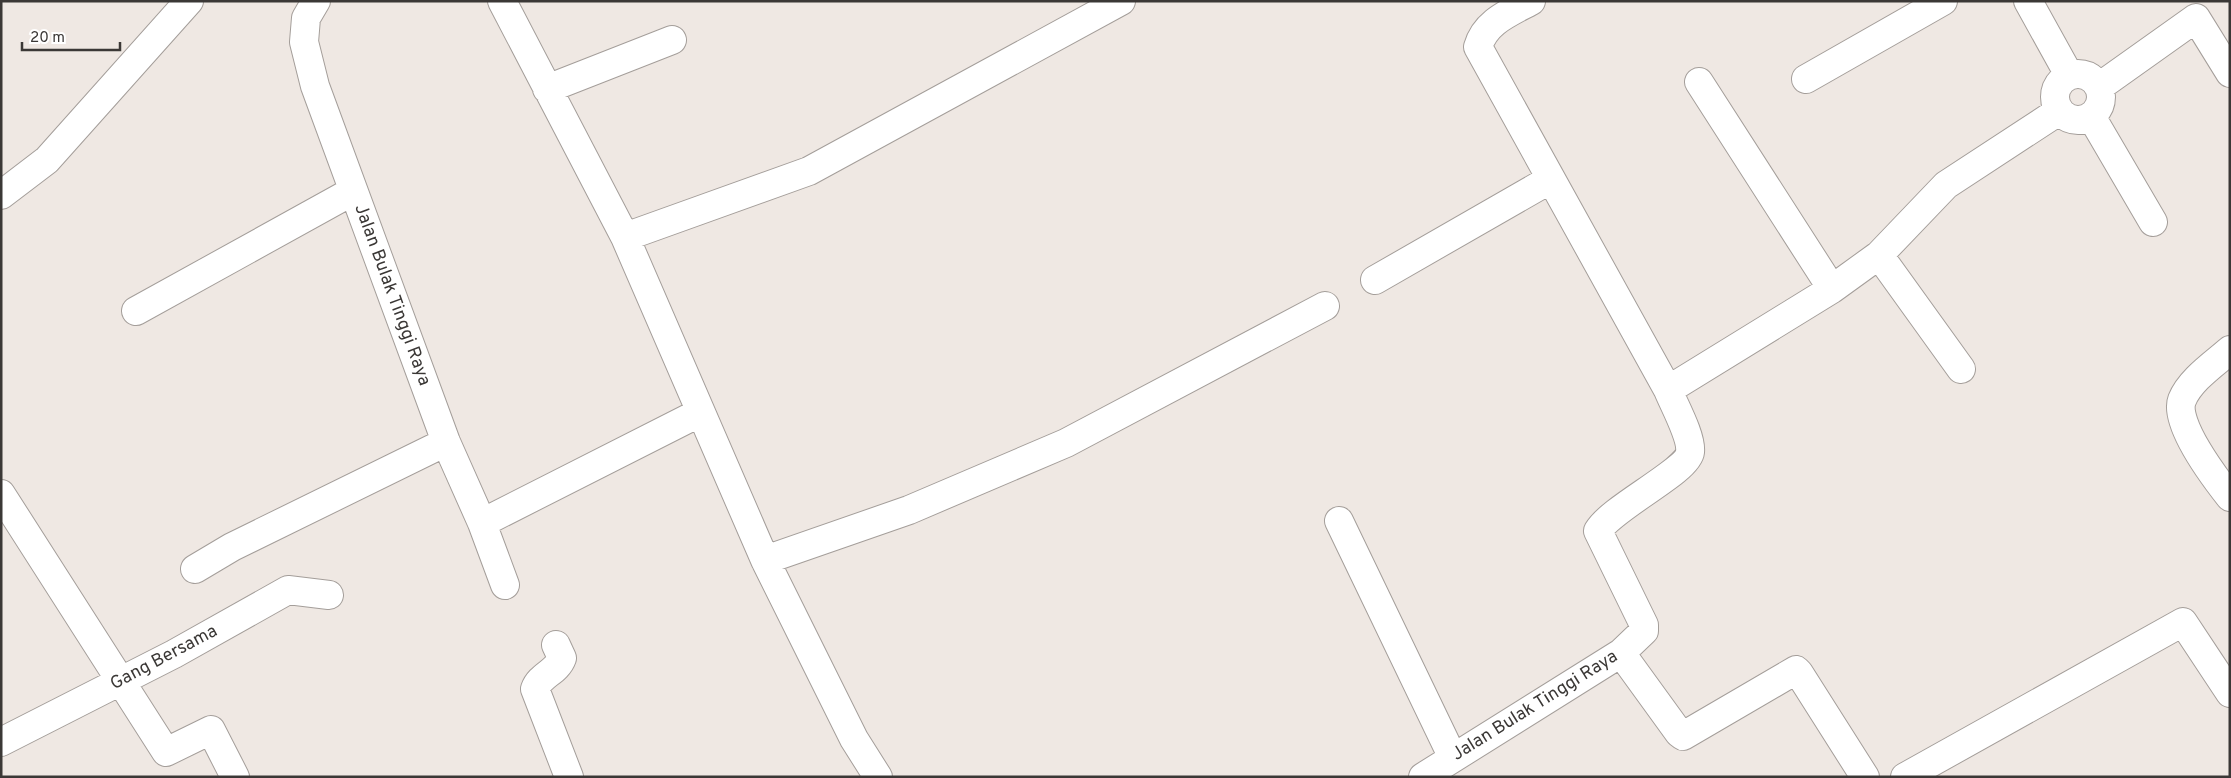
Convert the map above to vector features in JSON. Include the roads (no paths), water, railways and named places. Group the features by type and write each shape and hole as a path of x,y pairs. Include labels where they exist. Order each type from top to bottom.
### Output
{"street":[{"path":"1,195 47,160 189,1"},
{"name":"Jalan Bulak Tinggi Raya","path":"316,1 306,18 304,42 315,86 446,442 482,523 505,585"},
{"path":"502,1 624,237 699,413 765,560 854,739 878,777"},
{"path":"624,237 809,171 1121,1"},
{"path":"1531,1 1494,22 1482,34 1478,47 1668,390 1832,289 1879,254 1946,185 2059,111"},
{"path":"1806,79 1943,1"},
{"path":"2028,1 2069,75"},
{"path":"2099,88 2191,10 2230,73"},
{"path":"547,89 672,40"},
{"path":"2078,74 2086,76 2094,80 2099,88 2100,104 2091,116 2080,120 2068,118 2059,111 2055,103 2057,86 2069,75 2078,74"},
{"path":"1699,82 1832,289"},
{"path":"2091,116 2153,222"},
{"path":"1375,280 1550,179"},
{"path":"136,311 353,191"},
{"path":"1879,254 1961,368"},
{"path":"765,560 910,510 1066,443 1325,306"},
{"path":"2230,350 2187,391 2180,408 2182,420 2192,440 2230,497"},
{"name":"Jalan Bulak Tinggi Raya","path":"1423,777 1621,653 1644,631 1644,625 1598,531 1627,504 1683,464 1690,454 1690,444 1668,390"},
{"path":"482,523 699,413"},
{"path":"195,569 232,547 446,442"},
{"path":"1,494 166,752 211,730 235,777"},
{"path":"1340,521 1453,758"},
{"name":"Gang Bersama","path":"1,742 174,654 288,590 329,595"},
{"path":"1905,777 2183,622 2230,693"},
{"path":"556,645 562,658 560,663 542,677 535,689 569,777"},
{"path":"1621,653 1679,734 1683,736 1796,670 1800,673 1866,777"}]}
